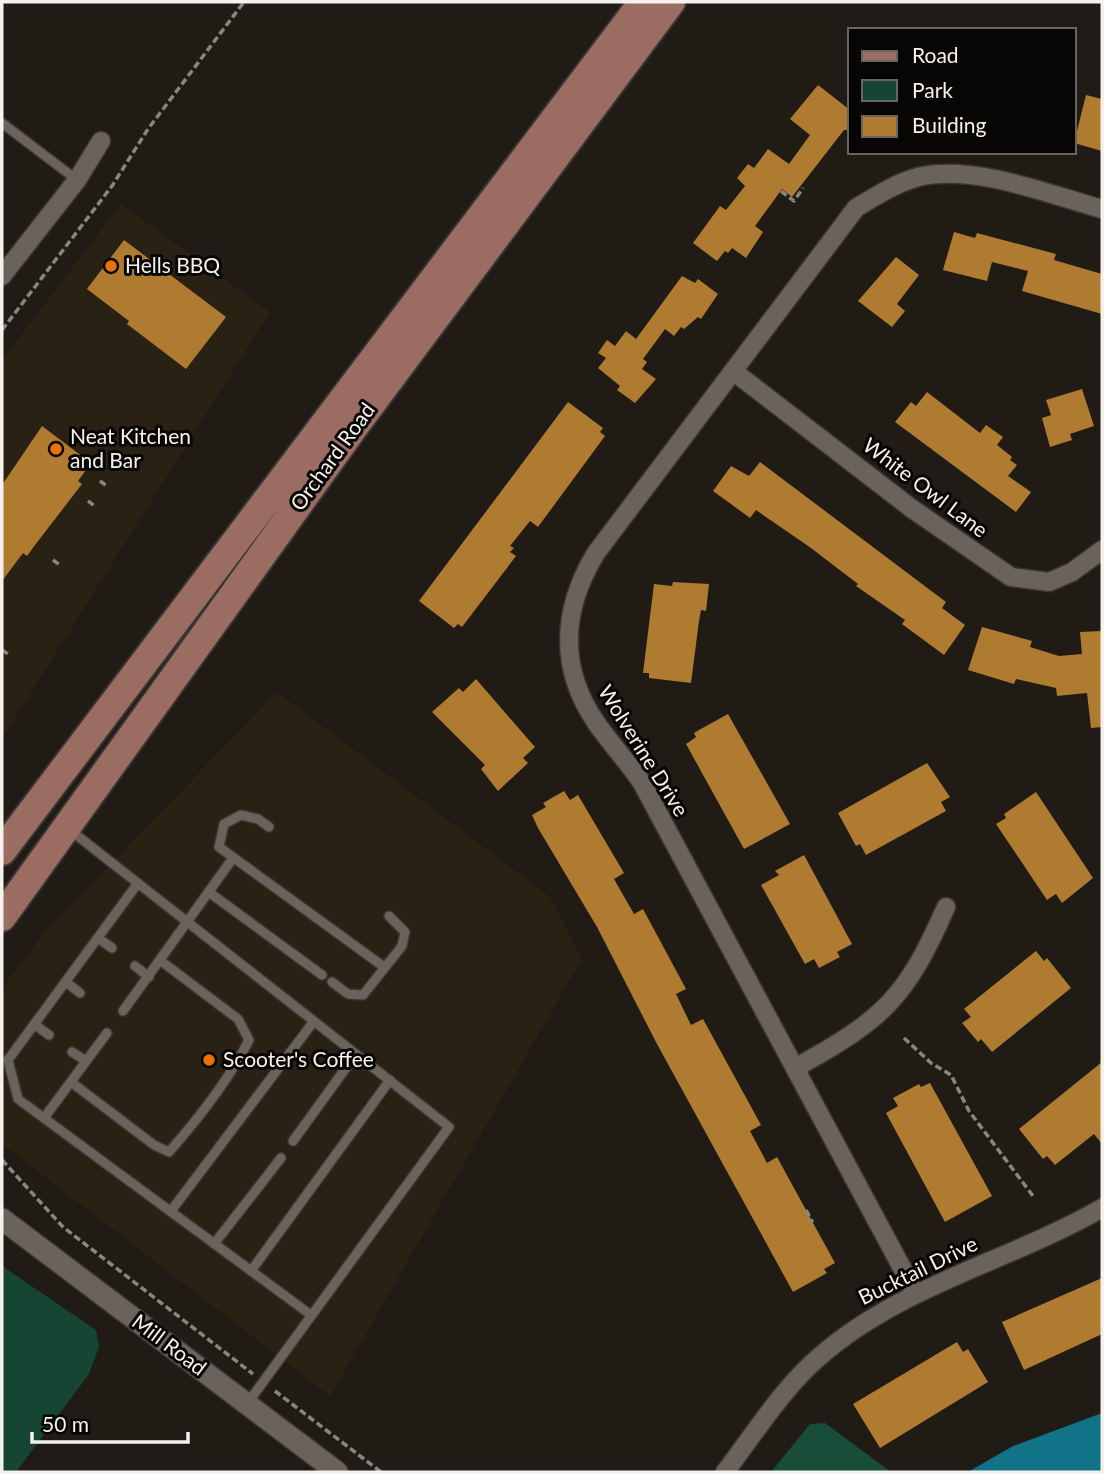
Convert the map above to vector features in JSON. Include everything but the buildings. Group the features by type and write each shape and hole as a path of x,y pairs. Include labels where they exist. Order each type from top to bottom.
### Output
{"main road":[{"name":"Orchard Road","path":"2,851 643,2"},
{"name":"Orchard Road","path":"2,917 354,428 671,2"}],"street":[{"path":"2,276 77,180 101,141"},
{"name":"Wolverine Drive","path":"916,1294 642,783 596,723 584,701 569,653 570,617 579,582 597,553 856,208 916,170 982,177 1102,209"},
{"name":"White Owl Lane","path":"733,371 911,508 1011,577 1049,582 1072,572 1102,550"},
{"path":"795,1068 855,1034 882,1012 905,987 924,957 946,907"},
{"name":"Bucktail Drive","path":"725,1472 783,1394 818,1358 855,1328 916,1294 1069,1227 1102,1208"},
{"name":"Mill Road","path":"2,1219 337,1472"}],"lane":[{"path":"2,123 77,180"},
{"path":"269,827 258,819 241,815 224,824 219,847 384,967"},
{"path":"67,828 449,1127 247,1404"},
{"path":"123,1011 189,923 233,858"},
{"path":"138,884 8,1060 18,1098 311,1315"},
{"path":"210,893 322,975"},
{"path":"332,982 348,994 363,995 402,946 405,932 389,916"},
{"path":"98,938 112,948"},
{"path":"71,1082 154,1145 169,1152 181,1138 240,1058 249,1040 238,1019 161,961"},
{"path":"135,966 149,977"},
{"path":"66,982 80,993"},
{"path":"171,1212 314,1021"},
{"path":"34,1024 49,1035"},
{"path":"44,1118 107,1032"},
{"path":"72,1052 86,1061"},
{"path":"293,1141 356,1054"},
{"path":"251,1271 390,1080"},
{"path":"214,1244 281,1158"}],"path":[{"path":"2,330 112,186 148,129 244,2"},
{"path":"781,191 794,201 803,188"},
{"path":"100,481 108,487"},
{"path":"88,500 96,507"},
{"path":"53,560 61,566"},
{"path":"2,650 8,654"},
{"path":"904,1038 931,1063 951,1075 969,1111 1033,1196"},
{"path":"2,1160 64,1227 381,1472"},
{"path":"806,1210 812,1221 808,1223"}],"shaded area":[{"path":"121,204 270,312 2,739 2,360"},
{"path":"277,692 549,896 582,959 330,1396 2,1144 2,988 44,933"}],"green space":[{"path":"2,1266 96,1330 99,1347 89,1374 16,1472 2,1472"},
{"path":"825,1423 891,1472 771,1472 810,1424"}],"water":[{"path":"1102,1413 1102,1472 968,1472 1013,1446"}],"place":[{"name":"Hells BBQ","path":"111,266"},
{"name":"Neat Kitchen and Bar","path":"56,449"},
{"name":"Scooter's Coffee","path":"209,1060"}]}
